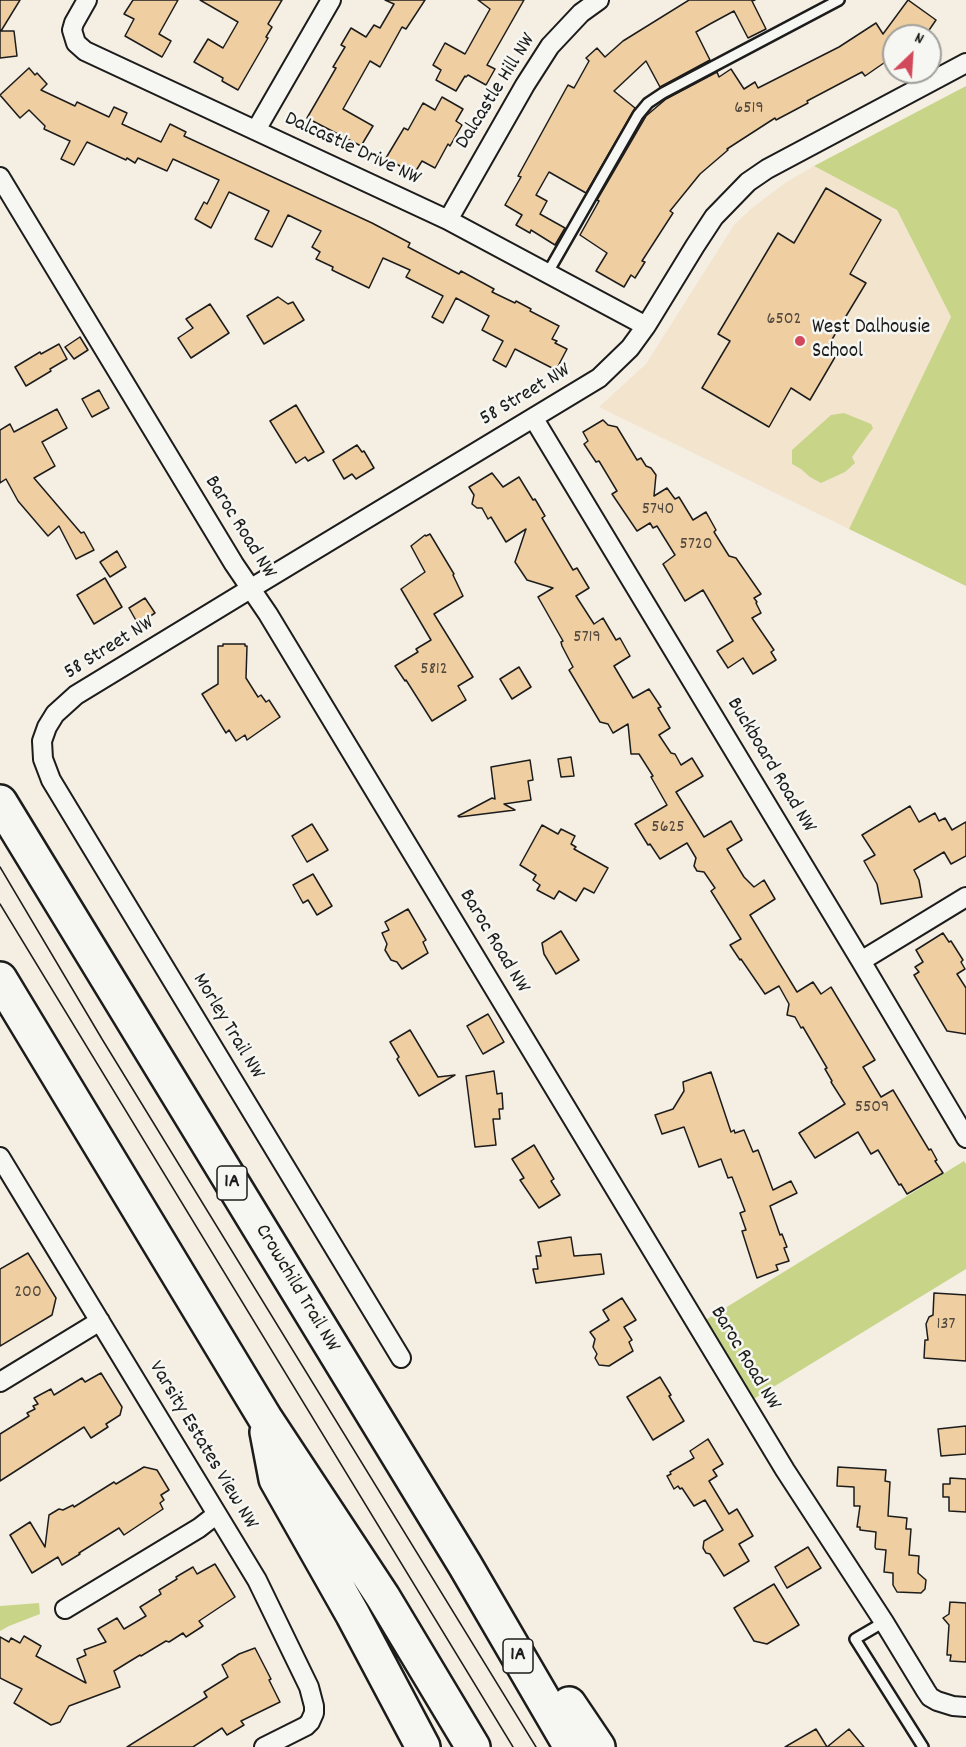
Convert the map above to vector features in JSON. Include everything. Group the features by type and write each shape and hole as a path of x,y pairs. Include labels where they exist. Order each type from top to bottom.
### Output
{"highway":[{"name":"Crowchild Trail NW","path":"0,802 465,1565 571,1747"},
{"path":"0,979 265,1418 383,1597 473,1747"},
{"path":"265,1418 276,1479 353,1615 423,1747"},
{"path":"465,1565 496,1597 598,1747"}],"street":[{"name":"Dalcastle Drive NW","path":"87,0 72,30 80,47 448,220 646,326"},
{"path":"256,130 331,0"},
{"name":"Dalcastle Hill NW","path":"448,220 525,85 550,46 581,13 599,0"},
{"name":"58 Street NW","path":"55,714 76,695 599,378 630,348 714,218 748,182 766,169 966,63"},
{"name":"Baroc Road NW","path":"0,177 268,614 774,1452 930,1697 945,1704 966,1707"},
{"name":"Buckboard Road NW","path":"534,419 966,1138"},
{"name":"Morley Trail NW","path":"55,714 42,741 44,759 51,780 401,1358"},
{"path":"861,961 966,897"},
{"name":"Varsity Estates View NW","path":"0,1157 267,1599 309,1687 314,1706 310,1722 264,1747"},
{"path":"0,1382 100,1321"},
{"path":"65,1609 199,1528 217,1514"}],"lane":[{"path":"547,274 638,115 648,103 839,0"},
{"path":"884,1622 855,1639 923,1747"}],"shaded area":[{"name":"West Dalhousie School","path":"814,166 897,210 951,317 849,529 599,407 646,364 734,225 785,183"}],"green space":[{"path":"966,86 966,586 849,529 951,317 897,210 814,166"},
{"path":"844,413 871,424 873,428 852,457 855,463 845,472 821,483 792,464 792,450 831,415"},
{"path":"964,1161 966,1164 966,1269 752,1400 704,1321"},
{"path":"39,1603 40,1614 0,1631 0,1606"}],"building":[{"path":"0,0 20,0 1,31 14,31 17,56 0,58"},
{"path":"133,0 178,0 159,34 171,41 162,57 125,36 134,19 124,14"},
{"path":"200,0 282,0 268,24 272,27 266,37 268,38 238,90 222,81 223,78 194,62 208,39 223,48 238,22"},
{"path":"385,0 425,0 406,29 402,27 380,67 370,61 343,109 373,126 361,146 307,118 336,68 333,67 345,47 341,45 351,28 366,37 374,25 380,28 394,4"},
{"path":"478,0 524,0 487,65 495,69 486,85 468,75 456,91 436,80 441,70 433,65 445,43 465,54 490,9"},
{"path":"689,0 755,0 752,1 766,29 748,38 734,11 710,24 696,32 710,60 660,87 646,61 614,91 635,108 586,193 549,172 536,195 547,201 540,214 565,228 555,245 531,230 530,233 516,225 522,215 505,205 521,177 518,176 568,85 574,88 589,61 586,58 597,48 605,57 623,41"},
{"path":"908,0 936,20 933,24 890,24"},
{"path":"876,23 882,32 882,64 865,76 862,72 776,120 775,118 727,149 700,174 670,211 673,213 642,261 645,262 635,278 631,275 624,287 596,271 607,253 580,235 599,201 597,200 646,116 666,99 717,72 719,77 731,69 744,89 755,82 758,88 839,47"},
{"path":"29,68 47,84 41,90 75,106 77,102 109,117 114,107 127,113 122,124 161,142 170,124 186,132 184,136 372,223 410,243 408,247 459,274 461,271 494,289 492,292 531,309 530,311 559,326 552,339 567,349 556,370 515,349 506,367 493,360 503,341 482,330 489,316 456,298 443,323 432,317 443,296 406,277 410,270 383,258 369,288 332,270 333,267 316,259 320,252 312,247 321,231 288,215 272,247 255,239 269,211 229,192 211,228 195,219 204,202 207,204 219,180 173,159 167,171 138,158 135,163 127,158 126,160 87,142 74,165 61,159 70,141 44,129 45,126 29,110 20,118 0,95"},
{"path":"442,97 463,109 456,121 462,125 435,168 422,161 414,174 386,158 404,128 408,130 423,103 435,110"},
{"path":"826,188 881,220 850,274 866,283 828,346 838,352 810,400 791,388 769,427 702,388 730,341 718,334 778,233 794,243"},
{"path":"278,297 288,304 293,302 304,320 264,344 247,316"},
{"path":"210,304 229,333 191,358 178,338 193,328 186,319"},
{"path":"80,337 88,350 74,359 65,347"},
{"path":"59,344 67,359 26,386 15,367"},
{"path":"99,390 109,408 92,417 82,399"},
{"path":"296,405 324,452 308,461 305,457 296,463 270,421"},
{"path":"57,409 67,428 42,442 55,466 34,478 81,533 84,532 94,550 76,559 59,526 48,536 18,501 6,479 0,483 0,430 10,424 14,432"},
{"path":"603,420 608,425 617,427 637,460 641,458 656,475 654,496 667,488 675,499 679,497 693,520 706,512 716,530 714,532 729,556 736,558 761,594 754,598 761,613 752,618 774,650 771,652 776,660 753,674 743,658 728,668 717,651 733,641 703,590 685,601 663,564 675,555 657,526 653,528 650,523 637,531 612,494 617,491 599,461 596,462 584,444 588,441 583,432"},
{"path":"357,445 362,452 364,451 374,468 356,479 352,474 344,479 333,460"},
{"path":"492,473 503,487 519,477 533,500 535,499 545,516 542,518 573,570 577,568 589,588 576,596 594,624 603,618 616,640 620,638 630,656 614,666 633,698 649,689 661,707 658,708 670,728 659,735 681,765 692,758 703,776 676,792 704,837 731,821 742,840 727,849 744,877 754,887 764,880 775,899 750,915 797,992 813,982 821,994 831,987 875,1060 863,1067 881,1097 893,1090 929,1150 931,1149 943,1173 907,1194 878,1150 871,1154 858,1132 815,1158 799,1133 845,1104 803,1027 801,1028 795,1017 787,1015 789,1004 779,986 765,994 730,945 741,939 711,891 715,888 704,872 697,871 694,866 696,858 687,843 660,859 635,824 667,805 639,754 631,754 628,724 613,733 608,724 600,722 569,670 573,667 562,646 563,641 538,597 553,588 527,580 515,562 526,529 506,542 491,517 488,519 482,508 477,508 472,504 474,495 469,487"},
{"path":"430,534 454,574 463,596 434,614 473,677 458,686 466,700 432,721 395,666 418,652 416,649 431,640 401,589 425,572 411,546 425,535"},
{"path":"117,551 126,567 110,577 100,562"},
{"path":"105,578 122,607 94,624 77,595"},
{"path":"145,598 155,613 138,624 129,608"},
{"path":"223,644 245,644 247,646 246,678 258,697 261,695 266,702 269,700 280,717 247,740 245,735 236,741 229,730 226,733 202,694 218,684 218,646 223,646"},
{"path":"519,667 531,687 512,699 500,679"},
{"path":"571,757 574,776 561,777 558,759"},
{"path":"530,760 533,780 528,781 531,800 504,804 515,810 458,816 492,798 495,799 491,767"},
{"path":"910,806 919,822 935,813 939,821 945,818 952,830 966,822 966,856 951,864 944,852 914,870 919,880 922,897 881,904 877,884 864,861 875,855 862,835"},
{"path":"312,824 328,850 307,862 292,836"},
{"path":"542,825 558,834 561,829 575,836 571,844 576,847 574,849 608,868 594,893 584,888 576,901 559,891 554,899 537,890 540,885 533,880 536,875 520,865"},
{"path":"313,874 332,906 317,915 308,900 303,903 293,885"},
{"path":"408,909 426,940 423,942 428,953 402,969 397,962 391,960 385,950 387,944 382,933 389,930 385,922"},
{"path":"561,931 579,960 556,974 544,954 542,943"},
{"path":"943,933 963,960 961,962 965,969 957,974 966,988 966,1034 947,1031 914,975 919,972 915,967 923,962 916,950"},
{"path":"488,1014 504,1042 483,1054 467,1026"},
{"path":"410,1030 438,1077 455,1075 419,1096 397,1059 399,1057 390,1042"},
{"path":"494,1071 497,1094 502,1093 503,1109 499,1109 500,1119 493,1119 496,1145 475,1147 466,1076"},
{"path":"711,1072 731,1132 744,1130 753,1152 758,1150 773,1190 791,1181 797,1193 770,1206 780,1235 782,1234 787,1247 784,1248 789,1261 776,1265 778,1270 757,1278 742,1231 746,1230 740,1213 745,1211 732,1177 728,1178 721,1159 699,1167 684,1127 662,1134 655,1115 673,1109 684,1091 683,1082"},
{"path":"534,1145 554,1179 551,1181 560,1195 539,1208 520,1180 524,1178 512,1159"},
{"path":"571,1237 574,1256 601,1254 604,1274 536,1283 533,1269 538,1269 536,1256 541,1256 538,1242"},
{"path":"28,1253 56,1298 52,1315 0,1346 0,1269"},
{"path":"934,1293 966,1295 966,1361 924,1358 925,1340 928,1340 926,1324 929,1317 933,1315"},
{"path":"622,1298 636,1320 624,1327 632,1340 629,1342 633,1351 609,1366 599,1365 593,1347 595,1339 590,1332 609,1320 603,1310"},
{"path":"101,1373 122,1407 120,1415 106,1424 108,1427 91,1438 84,1427 0,1481 0,1434 29,1416 27,1413 35,1409 33,1406 38,1404 34,1398 51,1389 54,1395 82,1378 85,1382"},
{"path":"660,1377 684,1421 653,1440 627,1397"},
{"path":"966,1426 966,1454 941,1456 938,1429"},
{"path":"708,1439 723,1464 713,1470 717,1476 709,1481 729,1514 737,1509 753,1536 739,1544 749,1561 724,1576 710,1554 706,1553 703,1548 704,1541 723,1530 705,1500 694,1506 682,1488 678,1486 674,1489 667,1476 694,1458 690,1451"},
{"path":"144,1467 157,1470 169,1490 161,1495 164,1500 160,1503 163,1509 124,1535 119,1528 62,1565 58,1557 32,1573 10,1535 30,1522 45,1547 49,1515 59,1509 63,1510 73,1505 74,1507 114,1482 116,1484"},
{"path":"838,1467 886,1470 885,1481 890,1482 888,1516 907,1518 906,1529 911,1529 909,1555 919,1556 918,1573 926,1580 925,1589 921,1593 897,1592 893,1585 893,1573 884,1572 886,1550 875,1547 876,1532 860,1530 860,1527 857,1527 860,1506 854,1506 854,1487 837,1486"},
{"path":"950,1478 966,1479 966,1512 949,1511 949,1497 943,1497 943,1484 950,1484"},
{"path":"808,1547 821,1568 787,1588 775,1567"},
{"path":"215,1564 235,1597 199,1621 203,1626 186,1637 183,1633 169,1642 166,1641 114,1671 120,1687 69,1706 60,1722 51,1725 14,1703 22,1689 0,1678 0,1637 9,1642 11,1638 20,1643 24,1636 41,1646 36,1656 86,1683 77,1659 86,1655 84,1650 106,1642 98,1629 117,1618 124,1629 146,1616 140,1607 161,1594 159,1590 177,1579 176,1577 193,1567 197,1574"},
{"path":"774,1584 799,1625 767,1644 754,1641 734,1608"},
{"path":"950,1602 966,1603 966,1662 950,1661 951,1655 947,1655 949,1625 943,1618 949,1614"},
{"path":"255,1648 280,1702 241,1721 244,1725 227,1735 222,1728 193,1747 127,1747 207,1697 204,1692 228,1677 222,1665 239,1654"},
{"path":"816,1729 827,1747 785,1747"},
{"path":"849,1729 864,1747 827,1747"}],"tram line":[{"path":"0,867 102,1039 536,1747"},
{"path":"0,904 513,1747"}],"place":[{"name":"West Dalhousie School","path":"800,341"}]}
